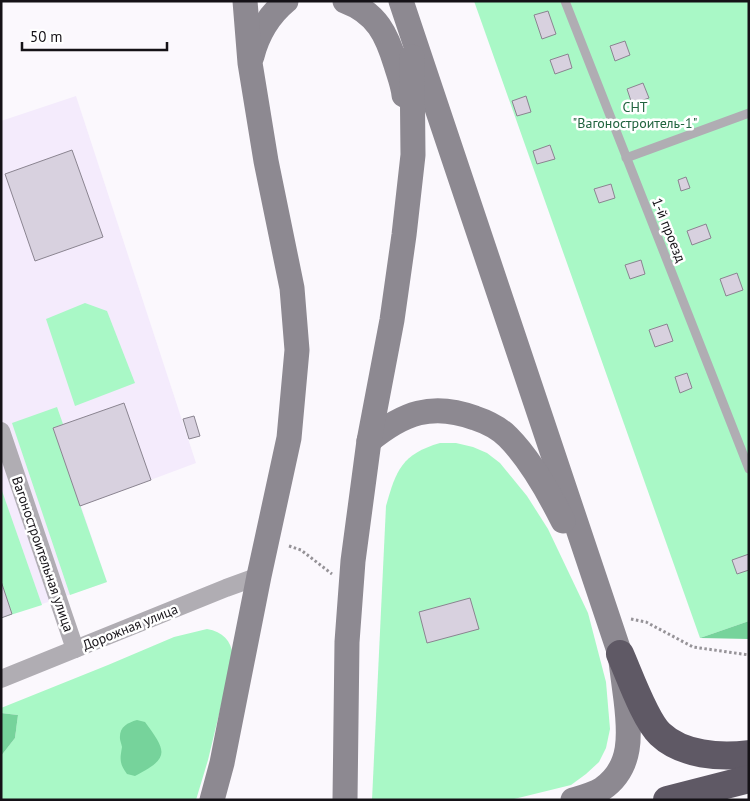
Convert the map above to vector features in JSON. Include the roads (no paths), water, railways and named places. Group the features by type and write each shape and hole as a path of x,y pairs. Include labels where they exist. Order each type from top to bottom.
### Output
{"highway":[{"path":"620,654 650,721 659,733 677,745 699,752 726,756 749,754"},
{"path":"667,800 749,779"}],"street":[{"path":"212,800 222,763 259,576 289,438 296,382 297,350 292,288 266,161 250,63 245,1"},
{"path":"250,63 257,37 264,24 286,1"},
{"path":"345,1 366,12 376,21 385,34 404,91 413,155"},
{"path":"401,1 620,654 629,730 626,758 614,779 601,790 573,800"},
{"path":"345,788 347,642 354,552 369,441 392,320 413,155 412,35"},
{"path":"369,441 388,426 416,413 436,410 459,412 488,422 508,437 550,495 598,587"},
{"name":"Вагоностроительная улица","path":"1,431 75,649"},
{"name":"Дорожная улица","path":"1,679 259,576"}],"lane":[{"name":"1-й проезд","path":"564,1 749,469"},
{"path":"626,158 749,113"}],"park label":[{"name":"СНТ \"Вагоностроитель-1\"","path":"635,116"}]}
